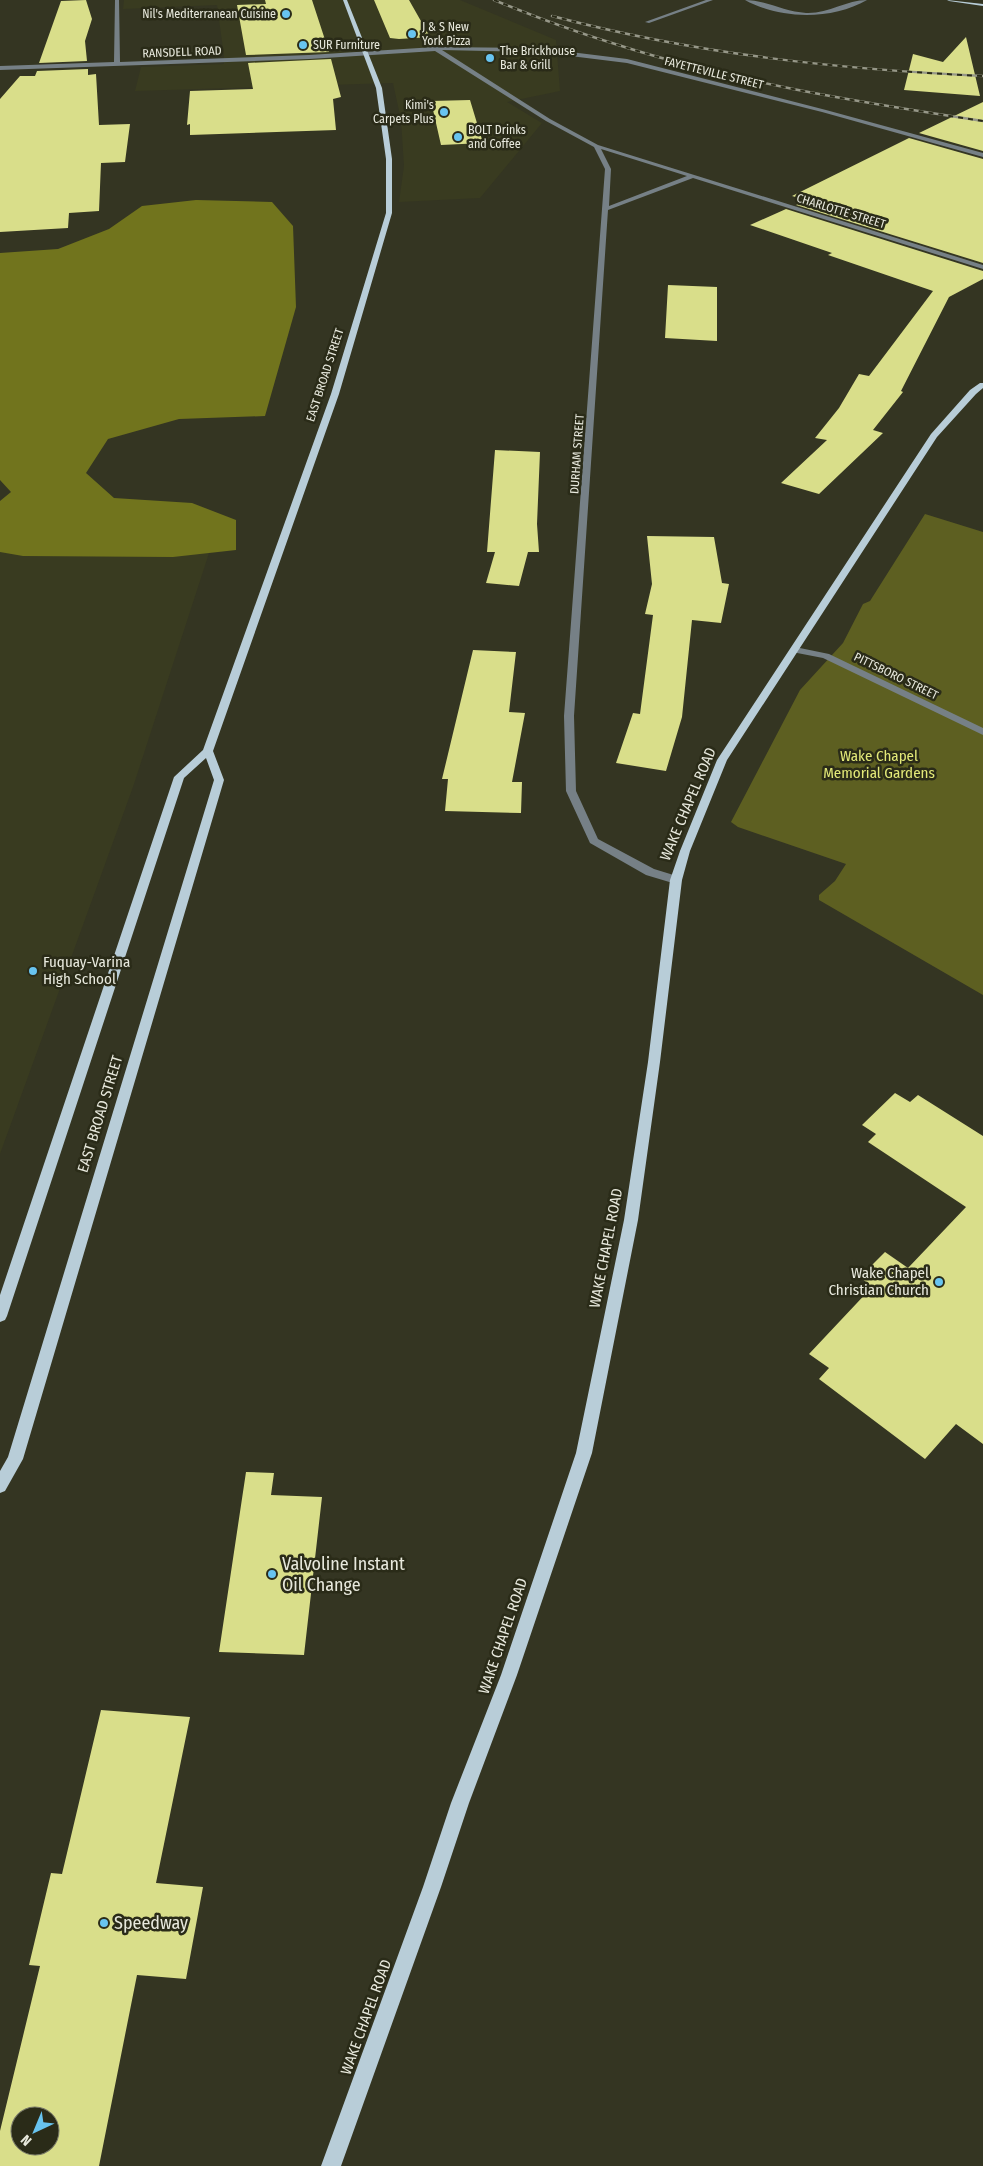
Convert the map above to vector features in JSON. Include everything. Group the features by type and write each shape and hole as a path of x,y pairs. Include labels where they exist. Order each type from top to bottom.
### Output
{"main road":[{"name":"EAST BROAD STREET","path":"0,1316 179,777 208,751 335,394 389,213 389,160 379,88 345,0"},
{"path":"949,0 983,5"},
{"name":"WAKE CHAPEL ROAD","path":"331,2166 460,1804 509,1675 584,1452 631,1220 654,1062 676,880 685,851 722,760 934,436 973,392 983,385"},
{"name":"EAST BROAD STREET","path":"0,1486 15,1459 193,860 219,780 208,751"}],"street":[{"path":"117,0 117,64"},
{"path":"647,22 711,0"},
{"path":"747,0 788,12 813,15 865,0"},
{"path":"435,48 548,120 596,146"},
{"name":"FAYETTEVILLE STREET","path":"364,53 435,48 475,48 538,50 626,61 824,111 983,155"},
{"name":"RANSDELL ROAD","path":"0,68 364,53"},
{"name":"CHARLOTTE STREET","path":"596,146 983,267"},
{"name":"DURHAM STREET","path":"596,146 608,168 569,716 571,791 594,841 650,872 676,880"},
{"path":"606,209 693,176"},
{"name":"PITTSBORO STREET","path":"795,650 826,656 983,732"}],"shaded area":[{"path":"124,0 460,0 556,40 560,91 507,102 542,123 480,198 399,202 404,166 401,120 393,83 135,91 141,67 224,64 224,56 217,5 123,9"},
{"path":"196,200 272,202 293,226 296,307 265,416 179,419 108,439 86,473 114,498 192,503 236,520 236,550 173,557 23,556 0,552 0,501 11,492 0,480 0,253 58,249 109,229 142,206"},
{"name":"Fuquay-Varina High School","path":"0,539 212,544 133,787 0,1154"}],"green space":[{"name":"Wake Chapel Memorial Gardens","path":"925,514 983,532 983,995 819,900 819,895 835,881 846,864 738,827 731,822 800,690 843,643 863,604 870,601"}],"building":[{"path":"86,0 92,19 85,41 87,61 39,63 61,1"},
{"path":"265,0 312,0 329,52 246,55 237,5 266,4"},
{"path":"374,0 409,0 430,37 390,38"},
{"path":"966,37 980,96 904,90 913,54 943,62"},
{"path":"331,59 341,97 333,99 336,130 190,135 190,124 187,125 190,91 253,89 248,63"},
{"path":"88,69 88,75 96,74 99,125 130,124 125,162 101,163 99,211 69,213 68,228 0,232 0,99 20,76 35,76 37,71"},
{"path":"470,100 483,143 441,145 431,101"},
{"path":"983,102 983,151 919,133"},
{"path":"909,138 983,159 983,263 796,205 806,200 792,196"},
{"path":"786,209 983,271 983,279 949,297 901,391 903,392 873,430 883,433 819,494 781,483 827,440 815,438 839,408 859,374 869,376 933,291 828,255 832,253 750,225"},
{"path":"668,285 717,287 717,341 665,338"},
{"path":"495,450 540,452 537,524 539,552 528,552 519,586 486,583 495,552 487,552"},
{"path":"647,536 714,537 722,583 729,584 721,623 692,620 682,717 666,771 616,763 633,713 640,714 653,615 645,614 652,584"},
{"path":"473,650 516,652 509,712 525,713 512,782 522,782 521,813 445,811 448,779 442,779"},
{"name":"Wake Chapel Christian Church","path":"895,1093 910,1102 918,1095 983,1136 983,1444 956,1424 925,1459 819,1379 829,1368 809,1354 872,1287 860,1277 885,1252 908,1268 966,1207 868,1142 876,1134 862,1125"},
{"name":"Valvoline Instant Oil Change","path":"246,1472 274,1473 271,1495 322,1497 304,1655 219,1652"},
{"path":"101,1710 190,1717 156,1883 203,1887 186,1979 137,1975 99,2166 0,2166 0,2131 40,1966 29,1965 51,1873 62,1874"}],"railway":[{"path":"494,0 582,33 657,57 703,69 796,90 983,121"},
{"path":"552,16 659,40 766,58 873,69 983,76"}],"place":[{"name":"Nil's Mediterranean Cuisine","path":"286,14"},
{"name":"J & S New York Pizza","path":"412,34"},
{"name":"SUR Furniture","path":"303,45"},
{"name":"The Brickhouse Bar & Grill","path":"490,58"},
{"name":"Kimi's Carpets Plus","path":"444,112"},
{"name":"BOLT Drinks and Coffee","path":"458,137"},
{"name":"Fuquay-Varina High School","path":"33,971"},
{"name":"Wake Chapel Christian Church","path":"939,1282"},
{"name":"Valvoline Instant Oil Change","path":"272,1574"},
{"name":"Speedway","path":"104,1923"}]}
